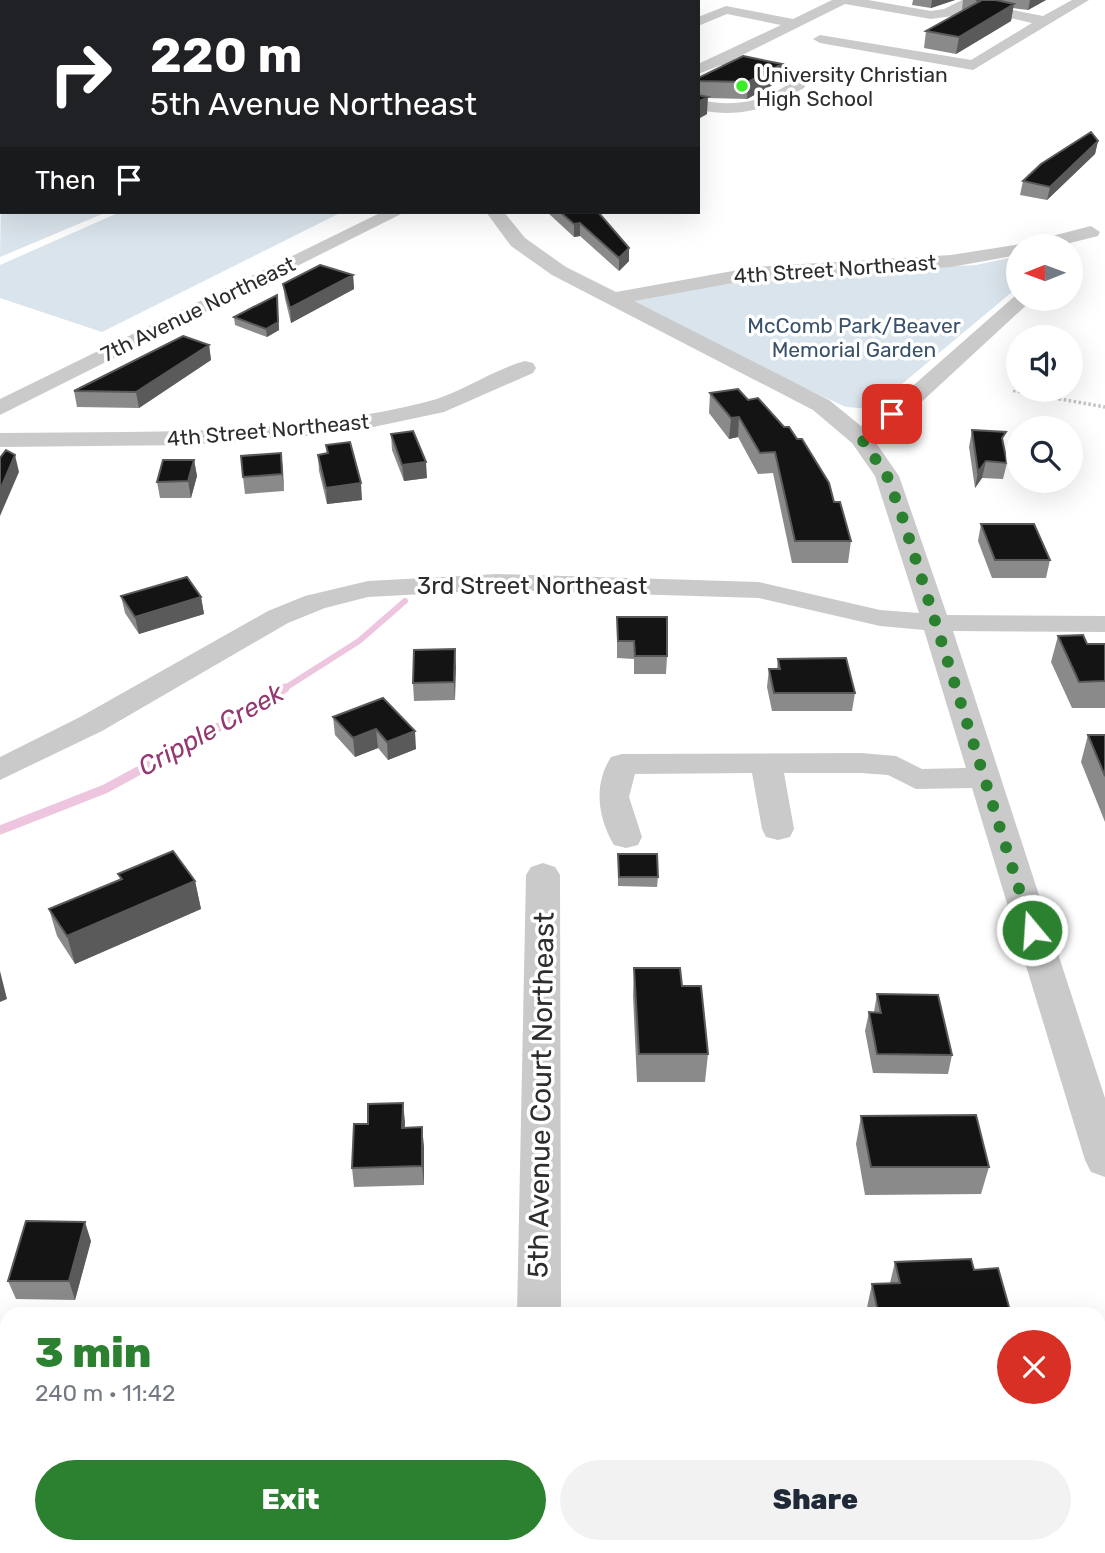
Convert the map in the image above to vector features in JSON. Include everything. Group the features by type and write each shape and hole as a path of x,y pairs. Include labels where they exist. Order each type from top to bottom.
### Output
{"street":[{"path":"750,0 742,5 794,28"},
{"path":"700,59 794,28 823,0"},
{"path":"700,69 794,28 843,0 931,15 974,4 1045,21"},
{"path":"700,21 726,10 794,28 973,65 1082,0"},
{"path":"700,105 726,111 756,108 799,85 801,80 796,76 719,60"},
{"name":"7th Avenue Northeast","path":"0,408 392,214"},
{"path":"496,214 507,230 541,260 611,299 821,405 861,438 887,476 1105,1160"},
{"path":"1072,234 1098,226"},
{"path":"1083,243 1098,226"},
{"name":"4th Street Northeast","path":"611,299 755,272 951,261 1006,251"},
{"path":"861,438 907,403 1008,312"},
{"name":"4th Street Northeast","path":"0,440 189,438 345,426 436,407 525,368"},
{"name":"3rd Street Northeast","path":"0,770 103,718 278,617 315,602 369,589 497,582 705,586 759,590 880,618 934,623 1105,624"},
{"path":"626,837 613,797 622,764 766,762 897,766 916,779 984,778"},
{"path":"766,762 778,830"},
{"name":"5th Avenue Court Northeast","path":"539,1307 543,876"}],"path":[{"path":"1076,402 1105,407"}],"green space":[{"path":"1,214 102,214 0,257"},
{"path":"115,214 338,214 102,332 0,298 0,265"},
{"name":"McComb Park/Beaver Memorial Garden","path":"1006,259 1006,297 872,409 846,407 617,302 758,275 976,265"}],"building":[{"path":"976,0 1014,4 959,37 926,31 980,1"},
{"path":"743,56 782,64 748,82 700,81 700,77"},
{"path":"1091,132 1098,141 1050,187 1023,181 1041,164"},
{"path":"562,214 600,214 629,248 619,258 580,223 574,224"},
{"path":"320,265 353,275 290,308 283,284"},
{"path":"277,295 278,322 266,329 234,317"},
{"path":"183,336 209,345 136,392 74,391"},
{"path":"738,389 748,400 758,398 784,427 789,427 797,439 802,439 829,483 834,502 840,502 851,541 795,541 775,452 760,453 739,417 731,418 710,393"},
{"path":"972,430 1006,432 1002,438 1006,463 986,461 978,472"},
{"path":"413,431 426,462 402,465 391,434"},
{"path":"350,442 361,483 326,488 318,455 328,453 326,445"},
{"path":"6,450 15,455 0,490 0,458"},
{"path":"281,453 282,474 243,477 241,456"},
{"path":"163,460 194,460 188,481 157,482"},
{"path":"981,524 1034,524 1050,560 995,560"},
{"path":"187,577 201,597 135,617 121,596"},
{"path":"617,617 667,617 667,656 635,656 634,641 618,641"},
{"path":"1083,635 1087,644 1105,644 1105,681 1079,682 1058,636"},
{"path":"455,649 454,682 413,683 414,650"},
{"path":"846,658 855,693 774,693 769,669 780,669 778,659"},
{"path":"383,698 415,731 387,742 376,729 353,738 333,717"},
{"path":"1088,735 1105,735 1105,776"},
{"path":"173,851 195,881 67,936 49,909 122,879 118,874"},
{"path":"618,854 657,854 658,877 619,877"},
{"path":"634,968 680,968 682,986 701,986 708,1054 639,1054"},
{"path":"877,994 938,995 952,1055 877,1054 869,1012 881,1013"},
{"path":"403,1103 402,1128 422,1127 422,1166 352,1168 354,1124 368,1124 368,1104"},
{"path":"976,1115 989,1167 871,1167 861,1116"},
{"path":"26,1221 85,1222 69,1281 8,1281"},
{"path":"971,1259 974,1270 998,1268 1009,1307 877,1307 872,1284 900,1283 895,1262"}],"waterway":[{"name":"Cripple Creek","path":"284,689 359,641 405,601"},
{"name":"Cripple Creek","path":"0,830 105,789 265,702 284,689"}],"place":[{"name":"University Christian High School","path":"742,86"}],"route":[{"path":"892,414 861,438 878,459 887,476 903,519 1032,930"}]}
